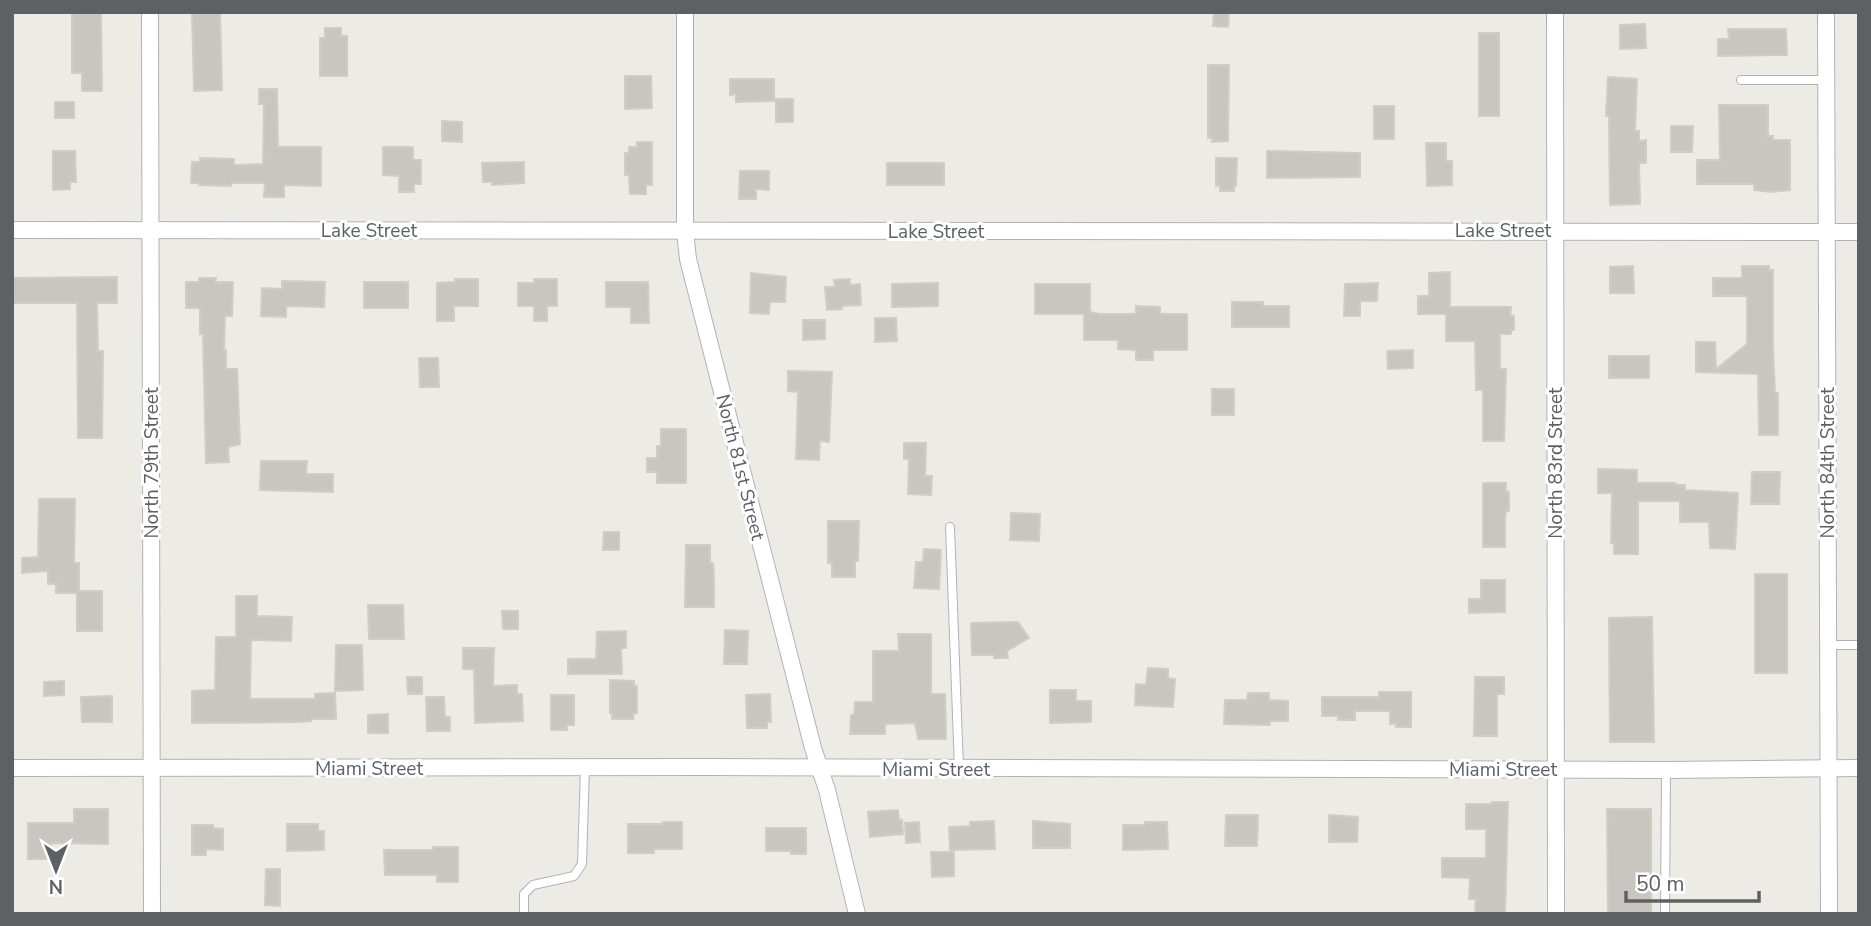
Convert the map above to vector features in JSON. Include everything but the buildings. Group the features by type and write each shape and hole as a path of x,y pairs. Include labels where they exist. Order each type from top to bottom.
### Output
{"street":[{"name":"North 79th Street","path":"150,12 152,914"},
{"name":"North 81st Street","path":"685,12 685,231 688,259 857,914"},
{"name":"North 83rd Street","path":"1555,12 1556,914"},
{"name":"North 84th Street","path":"1826,12 1829,914"},
{"name":"Lake Street","path":"12,230 1859,232"},
{"name":"Miami Street","path":"12,768 1859,768"}],"lane":[{"path":"1741,80 1827,80"},
{"path":"950,527 959,769"},
{"path":"1828,645 1859,645"},
{"path":"524,914 524,894 533,885 573,876 582,864 585,767"},
{"path":"1665,914 1666,770"}]}
